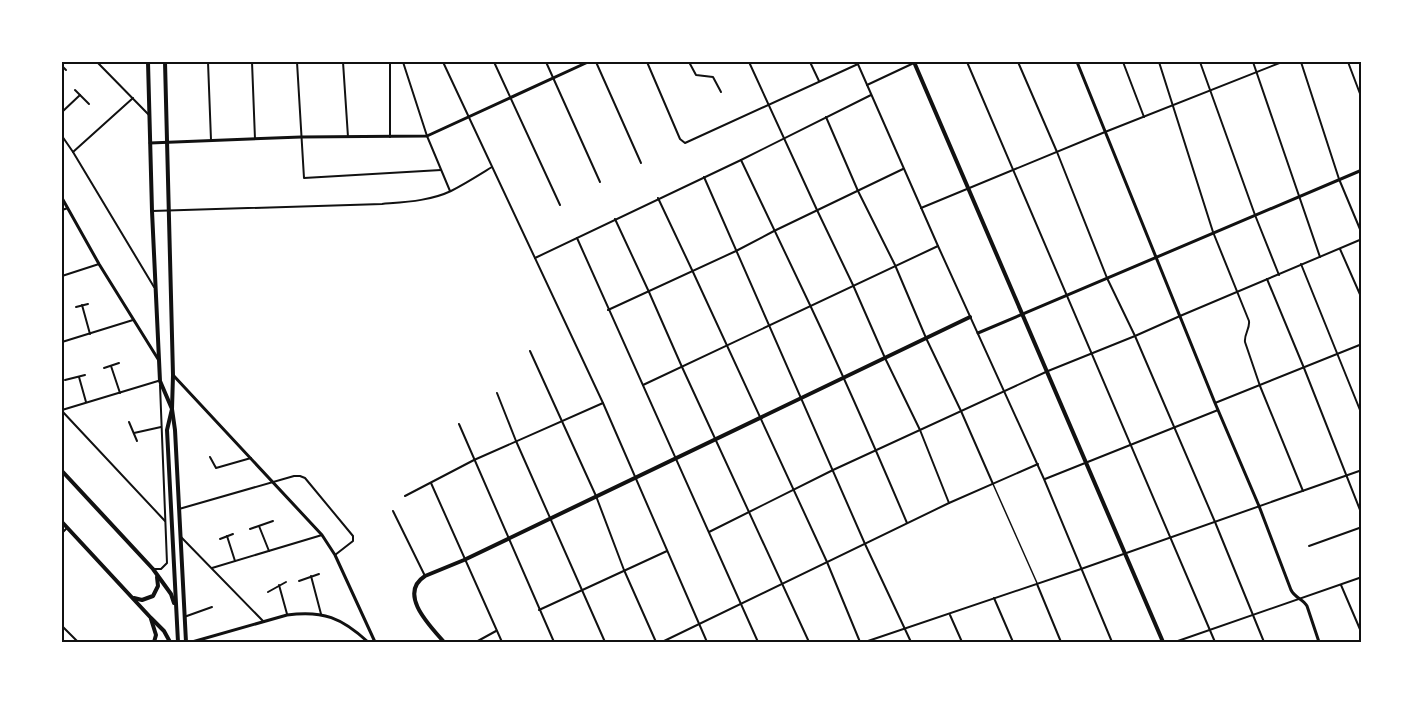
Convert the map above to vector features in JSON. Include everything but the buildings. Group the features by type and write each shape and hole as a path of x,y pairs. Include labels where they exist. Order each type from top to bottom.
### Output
{"main road":[{"path":"148,62 158,360 160,381 172,409 167,430 178,642"},
{"path":"165,62 170,210 172,409 186,642"},
{"path":"915,62 1163,642"},
{"path":"444,642 422,616 415,603 415,586 424,576 464,560 970,317"},
{"path":"62,471 153,569 171,594 175,606"},
{"path":"62,522 167,635 170,642"},
{"path":"131,596 142,600 153,596 158,586 156,574"},
{"path":"151,618 156,635 154,642"}],"street":[{"path":"65,62 62,65 66,70"},
{"path":"97,62 149,115"},
{"path":"207,62 211,141"},
{"path":"252,62 255,139"},
{"path":"297,62 304,178 441,170"},
{"path":"343,62 348,137"},
{"path":"390,62 390,137"},
{"path":"404,62 427,136 450,191"},
{"path":"443,62 603,403 707,642"},
{"path":"494,62 560,205"},
{"path":"546,62 600,182"},
{"path":"150,143 301,137 427,136 588,62"},
{"path":"596,62 641,163"},
{"path":"647,62 683,143 858,63 938,246 1038,464 1112,642"},
{"path":"689,62 696,75 713,77 721,92"},
{"path":"749,62 920,430 949,503"},
{"path":"810,62 819,82"},
{"path":"867,85 915,62"},
{"path":"967,62 1215,642"},
{"path":"1018,62 1107,278 1135,336 1264,642"},
{"path":"1077,62 1259,506 1293,595 1304,601 1307,606 1319,642"},
{"path":"1123,62 1144,117"},
{"path":"1159,62 1214,232 1249,321 1245,342 1260,386 1303,490"},
{"path":"1200,62 1278,274"},
{"path":"1253,62 1320,258"},
{"path":"921,208 1012,169 1282,62"},
{"path":"1301,62 1339,179 1362,234"},
{"path":"1348,62 1362,99"},
{"path":"75,90 89,104"},
{"path":"62,112 80,95"},
{"path":"535,258 871,95"},
{"path":"73,152 133,98"},
{"path":"825,117 961,411 1061,642"},
{"path":"62,136 155,289"},
{"path":"741,160 876,450 907,524"},
{"path":"152,211 382,204 427,198 450,191 492,167"},
{"path":"608,310 693,272 904,169"},
{"path":"978,333 1362,170"},
{"path":"704,177 865,544 911,642"},
{"path":"62,198 99,264 158,360"},
{"path":"658,198 826,562 860,642"},
{"path":"62,210 68,208"},
{"path":"615,219 809,642"},
{"path":"577,238 758,642"},
{"path":"709,532 876,450 1048,371 1362,239"},
{"path":"643,386 938,246"},
{"path":"1340,249 1362,299"},
{"path":"62,276 99,264"},
{"path":"1301,264 1362,415"},
{"path":"1267,279 1362,515"},
{"path":"76,307 88,304"},
{"path":"82,305 90,334"},
{"path":"62,342 134,320"},
{"path":"1215,403 1362,344"},
{"path":"530,351 596,496 624,570 656,642"},
{"path":"104,368 120,363"},
{"path":"111,366 120,393"},
{"path":"66,380 85,375"},
{"path":"173,375 322,535 335,555 375,642"},
{"path":"79,377 86,402"},
{"path":"153,569 161,569 167,563 160,381 62,410 165,521"},
{"path":"497,393 605,642"},
{"path":"405,496 474,460 603,403"},
{"path":"1044,479 1218,410"},
{"path":"129,422 137,441"},
{"path":"459,424 554,642"},
{"path":"134,433 161,428"},
{"path":"210,457 216,468 251,458"},
{"path":"662,642 949,503 1038,464"},
{"path":"865,642 1125,554 1362,470"},
{"path":"179,509 300,476 305,478 353,536 353,541 335,555"},
{"path":"431,483 502,642"},
{"path":"393,511 424,576"},
{"path":"250,529 273,521"},
{"path":"259,526 269,551"},
{"path":"1309,546 1362,527"},
{"path":"62,533 68,528"},
{"path":"220,539 233,534"},
{"path":"212,568 322,535"},
{"path":"227,536 235,561"},
{"path":"181,537 264,621"},
{"path":"539,610 667,551"},
{"path":"299,581 319,574"},
{"path":"311,576 321,614"},
{"path":"1175,642 1362,577"},
{"path":"268,592 286,582"},
{"path":"279,585 287,615"},
{"path":"1341,585 1362,634"},
{"path":"994,598 1013,642"},
{"path":"184,617 212,607"},
{"path":"192,642 298,613 321,614 344,623 368,642"},
{"path":"950,614 962,642"},
{"path":"62,626 78,642"},
{"path":"476,642 496,631"}]}
